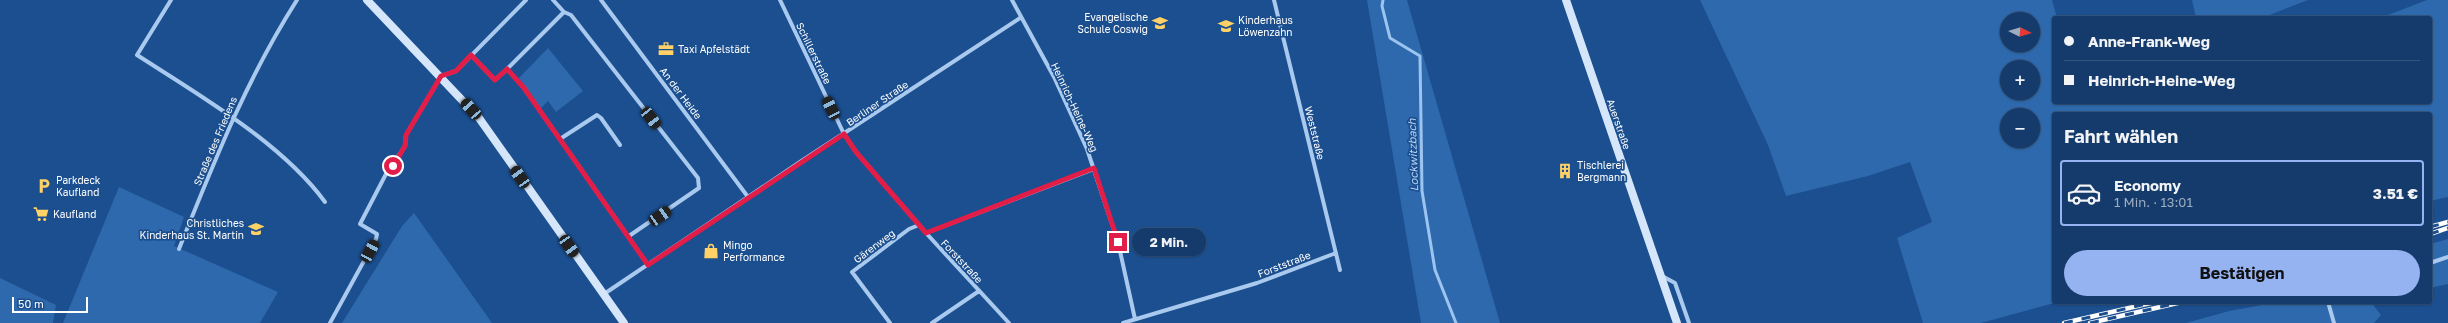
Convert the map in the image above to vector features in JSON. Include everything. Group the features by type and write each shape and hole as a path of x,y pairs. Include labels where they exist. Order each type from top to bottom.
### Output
{"street":[{"path":"171,0 137,55 232,118 293,166 312,184 325,202"},
{"name":"Straße des Friedens","path":"179,249 232,118 280,27 297,0"},
{"path":"367,0 441,76 479,118 624,323"},
{"path":"330,323 376,239 377,234 360,224 386,174 405,146 406,135 441,76 456,71 526,0"},
{"path":"553,0 564,12 571,15 698,178 699,188 629,236"},
{"name":"An der Heide","path":"601,0 748,197"},
{"name":"Schillerstraße","path":"780,0 844,134"},
{"name":"Heinrich-Heine-Weg","path":"1012,0 1020,18 1054,78 1076,122 1094,168 1118,242 1136,319"},
{"name":"Weststraße","path":"1274,0 1340,270"},
{"name":"Auerstraße","path":"1566,0 1677,323"},
{"path":"471,55 495,80 564,12"},
{"name":"Berliner Straße","path":"604,294 748,197 1020,18"},
{"path":"507,69 560,139 648,265"},
{"path":"560,139 597,115 601,118 620,145"},
{"name":"Forststraße","path":"844,134 856,152 919,225 1009,323"},
{"path":"926,233 1094,168"},
{"name":"Gärenweg","path":"890,323 852,272 909,229 919,225"},
{"name":"Forststraße","path":"1122,323 1257,283 1336,253"},
{"path":"2432,262 2448,257"},
{"path":"1662,276 1675,283 1689,323"},
{"path":"932,323 979,291"},
{"path":"2329,304 2334,323"}],"shaded area":[{"path":"1367,0 1407,0 1500,323 1421,323"},
{"path":"1700,0 2052,0 2056,16 2052,16 2052,104 2432,104 2432,16 2385,16 2427,0 2448,0 2448,197 2432,201 2432,112 2052,112 2052,304 1981,323 1923,323 1897,238 1932,222 1910,162 1868,176 1786,196 1768,145"},
{"path":"2192,0 2308,0 2267,16 2196,16"},
{"path":"548,48 583,91 556,112 548,101 541,108 519,78"},
{"path":"119,187 184,217 174,246 278,292 260,323 63,323"},
{"path":"414,213 492,323 342,323 402,226"},
{"path":"2448,239 2448,284 2432,288 2432,243"},
{"path":"0,278 56,305 53,323 0,323"},
{"path":"2268,304 2373,304 2381,315 2374,323 2186,323 2229,311"}],"waterway":[{"name":"Lockwitzbach","path":"1383,0 1382,6 1390,38 1420,56 1422,191 1435,270 1456,323"}],"railway":[{"path":"2432,226 2448,222"},
{"path":"2432,233 2448,228"},
{"path":"2064,323 2146,304"},
{"path":"2090,323 2173,304"}],"place":[{"name":"Evangelische Schule Coswig","path":"1160,23"},
{"name":"Kinderhaus Löwenzahn","path":"1226,26"},
{"name":"Taxi Apfelstädt","path":"666,49"},
{"name":"Tischlerei Bergmann","path":"1565,171"},
{"name":"Parkdeck Kaufland","path":"44,186"},
{"name":"Kaufland","path":"41,214"},
{"name":"Christliches Kinderhaus St. Martin","path":"256,229"},
{"name":"Mingo Performance","path":"711,251"}],"route":[{"path":"393,166 405,146 406,135 441,76 456,71 471,55 495,80 507,69 524,88 648,265 844,134 856,152 926,233 1094,168 1118,242"}]}
